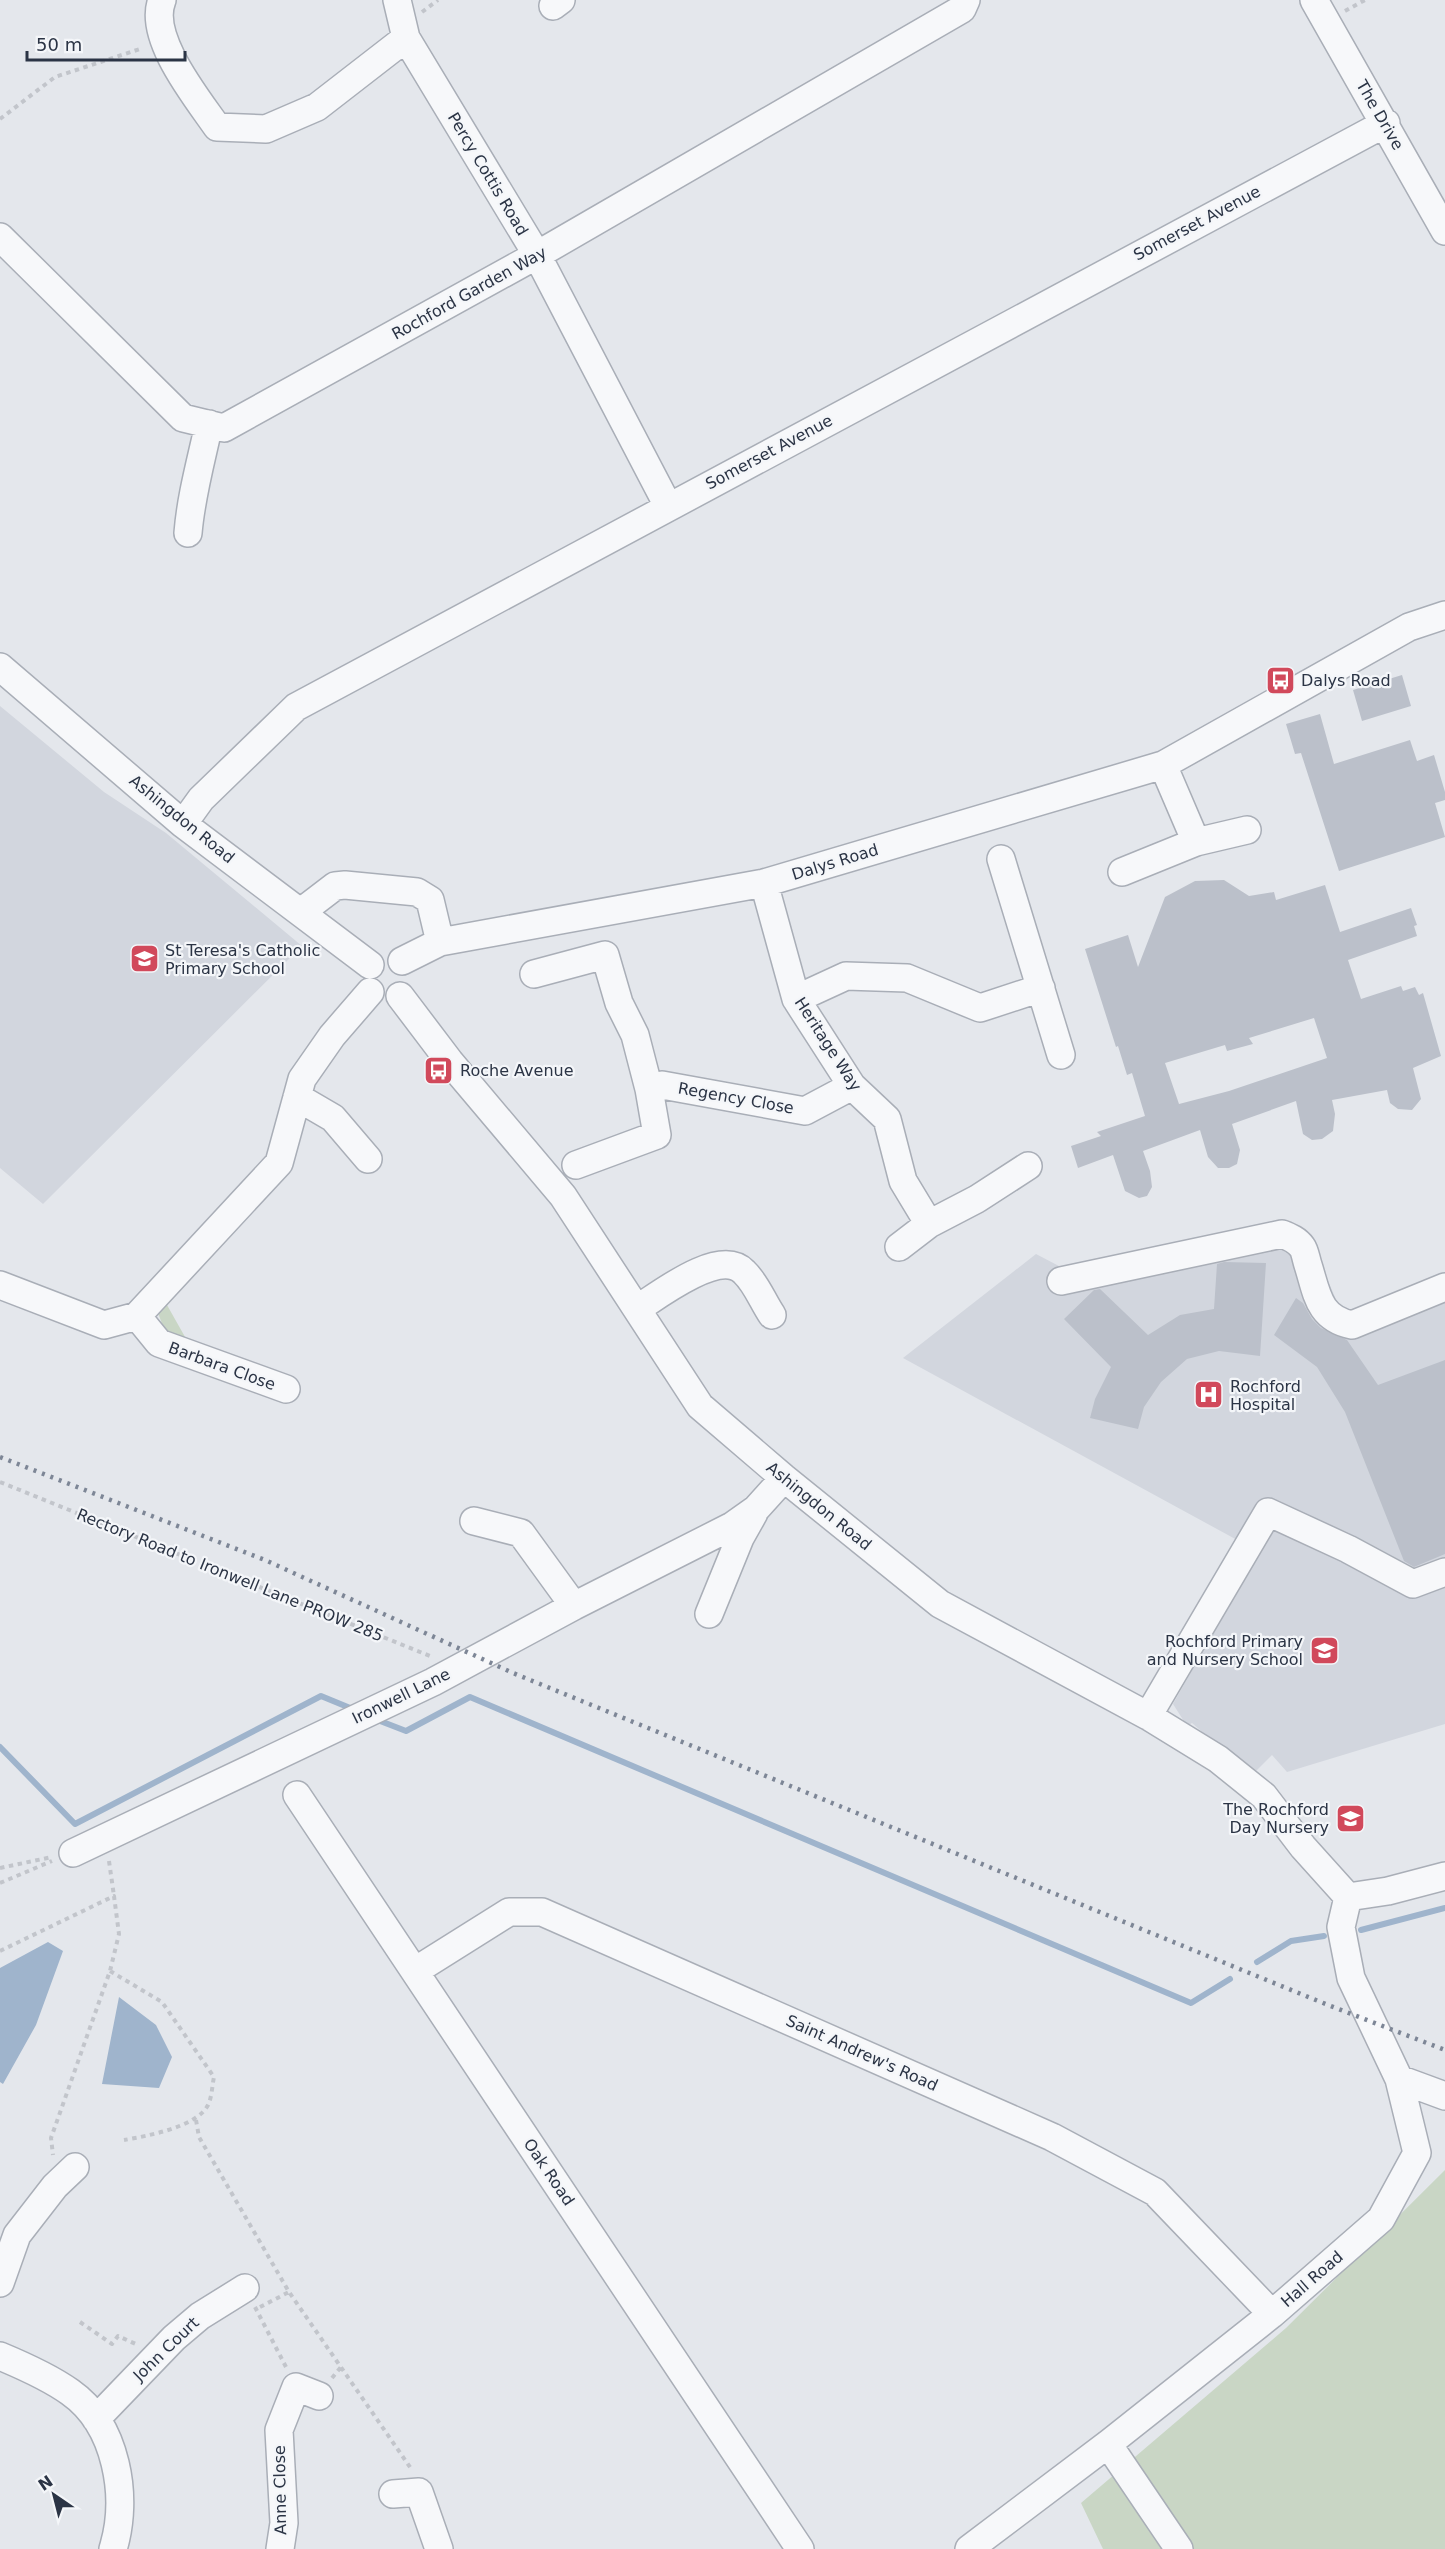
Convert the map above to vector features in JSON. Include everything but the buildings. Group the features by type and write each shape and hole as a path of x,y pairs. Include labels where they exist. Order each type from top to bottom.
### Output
{"street":[{"path":"162,0 159,8 164,41 186,82 217,127 266,129 317,107 406,38"},
{"name":"Percy Cottis Road","path":"397,0 406,38 537,255 668,506"},
{"name":"Rochford Garden Way","path":"0,237 183,418 224,428 537,255 963,9 966,0"},
{"name":"The Drive","path":"1314,0 1386,123 1445,231"},
{"name":"Somerset Avenue","path":"183,824 201,799 296,706 1386,123"},
{"path":"188,533 190,502 197,481 209,424"},
{"name":"Dalys Road","path":"402,961 440,942 764,884 1163,765 1409,627 1445,615"},
{"name":"Ashingdon Road","path":"0,667 183,824 370,965"},
{"path":"1163,765 1196,842"},
{"path":"1122,872 1196,842 1247,830"},
{"path":"1001,859 1029,944 1061,1055"},
{"name":"Heritage Way","path":"764,884 796,999 852,1086 887,1119 903,1181 929,1224"},
{"path":"301,912 335,886 417,892 430,900 440,942"},
{"path":"534,974 604,955 619,1003 635,1035 649,1089 657,1136 576,1165"},
{"path":"382,956 402,961 409,972 410,979 405,991 394,999 381,999 370,992 365,978 370,965 382,956"},
{"path":"796,999 846,976 907,978 980,1008 1041,988"},
{"path":"0,1285 104,1325 137,1316 279,1163 302,1079 332,1036 370,992"},
{"name":"Ashingdon Road","path":"400,996 450,1062 562,1196 700,1406 784,1478 940,1604 1148,1716 1218,1759 1264,1796 1303,1847 1348,1897"},
{"name":"Regency Close","path":"649,1089 662,1085 805,1111 852,1086"},
{"path":"297,1098 333,1118 368,1159"},
{"path":"899,1246 929,1224 977,1199 1028,1166"},
{"path":"1061,1281 1282,1234 1295,1239 1303,1248 1324,1311 1343,1323 1352,1325 1445,1287"},
{"path":"637,1309 694,1274 722,1264 744,1271 772,1316"},
{"name":"Barbara Close","path":"137,1316 159,1343 286,1389"},
{"name":"Ironwell Lane","path":"73,1853 460,1668 574,1606 732,1527 756,1509 784,1478"},
{"path":"709,1614 740,1538 756,1509"},
{"path":"1148,1716 1268,1512 1348,1549 1413,1584 1445,1572"},
{"path":"474,1521 520,1533 574,1606"},
{"name":"Oak Road","path":"297,1795 800,2549"},
{"path":"1348,1897 1388,1891 1445,1876"},
{"name":"Hall Road","path":"969,2549 1108,2444 1272,2313 1381,2218 1417,2153 1399,2079 1351,1978 1341,1927 1348,1897"},
{"name":"Saint Andrew's Road","path":"415,1971 509,1912 542,1912 1052,2137 1155,2192 1272,2313"},
{"path":"1399,2079 1445,2096"},
{"path":"0,2283 16,2235 55,2186 75,2167"},
{"name":"John Court","path":"96,2419 158,2354 200,2316 250,2299"},
{"path":"0,2355 72,2393 96,2419 114,2454 120,2494 113,2549"},
{"name":"Anne Close","path":"280,2549 284,2523 279,2430 307,2392"},
{"path":"1108,2444 1179,2549"},
{"path":"393,2494 419,2492 439,2549"}],"path":[{"path":"0,119 55,77 164,41"},
{"name":"Rectory Road to Ironwell Lane PROW 285","path":"0,1482 460,1668"},
{"path":"0,1868 73,1853"},
{"path":"0,1883 73,1853"},
{"path":"55,2186 51,2138 110,1971 119,1934 109,1859"},
{"path":"0,1952 114,1896"},
{"path":"110,1971 162,2002 214,2077 208,2105 196,2120 144,2136 124,2139"},
{"path":"196,2120 199,2137 289,2292 413,2472"},
{"path":"289,2292 250,2299 307,2392"},
{"path":"80,2322 112,2344 118,2336 158,2354"}],"shaded area":[{"name":"St Teresa's Catholic Primary School","path":"0,706 104,792 166,833 302,946 43,1204 0,1168"},
{"name":"Rochford Hospital","path":"1306,1230 1351,1334 1445,1289 1445,1724 1287,1772 1272,1755 1252,1775 1192,1723 1187,1726 1173,1704 1260,1549 1250,1547 903,1358 1036,1254 1078,1276"}],"green space":[{"path":"163,1300 189,1344 166,1334 158,1313"},
{"path":"1445,2170 1445,2549 1103,2549 1081,2503 1286,2328"}],"water":[{"path":"48,1942 63,1951 36,2025 3,2084 0,2082 0,1968"},
{"path":"119,1997 156,2025 172,2057 159,2088 102,2084"}],"waterway":[{"path":"0,1747 75,1824 321,1696 355,1710"},
{"path":"375,1719 406,1731 470,1697 1191,2003 1230,1979"},
{"path":"1361,1930 1445,1908"},
{"path":"1257,1962 1291,1941 1324,1936"}],"railway":[{"path":"0,1457 265,1560 513,1673 1328,2005 1445,2050"}],"place":[{"name":"Dalys Road","path":"1280,680"},
{"name":"St Teresa's Catholic Primary School","path":"144,959"},
{"name":"Roche Avenue","path":"439,1070"},
{"name":"Rochford Hospital","path":"1209,1395"},
{"name":"Rochford Primary and Nursery School","path":"1324,1650"},
{"name":"The Rochford Day Nursery","path":"1350,1818"}]}
